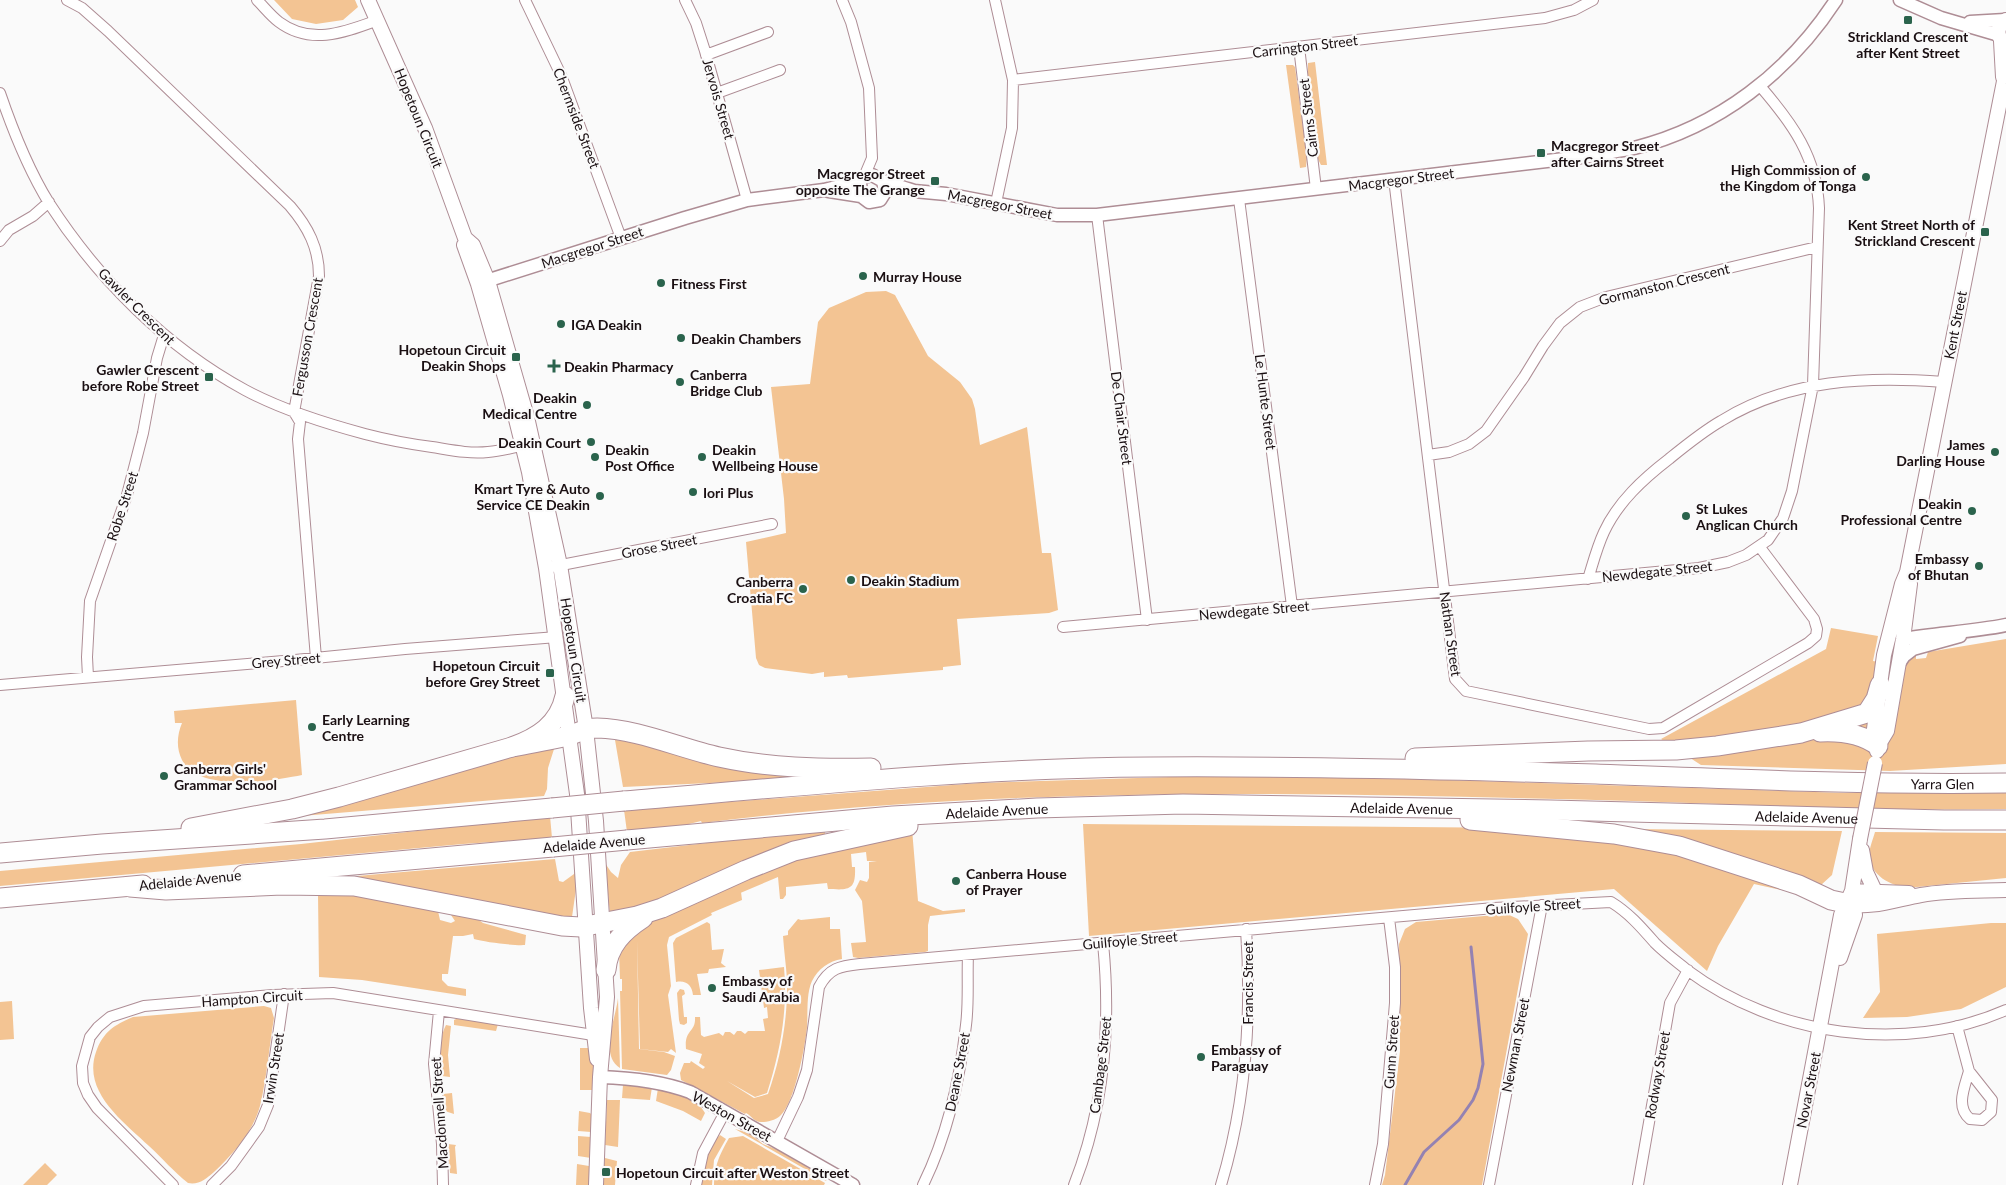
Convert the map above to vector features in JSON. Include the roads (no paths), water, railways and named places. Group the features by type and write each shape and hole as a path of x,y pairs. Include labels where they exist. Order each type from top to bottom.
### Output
{"highway":[{"path":"1292,767 1354,760 1588,751 1676,750 1761,740 1801,733 1867,713 1872,707 1881,676"},
{"path":"512,747 536,737 547,728 559,714 565,696"},
{"path":"102,844 292,809 512,747 578,732 618,731 718,756 779,766 846,769 1292,767 1879,783 2006,771"},
{"path":"1801,733 1842,732 1862,737 1876,754"},
{"path":"0,853 325,829 841,782 1034,769"},
{"name":"Yarra Glen","path":"1879,783 2006,783"},
{"name":"Adelaide Avenue","path":"0,898 884,817 987,811 1174,804 1322,805 1884,819 2003,820"},
{"path":"1322,805 1369,815 1465,819 1614,834 1679,846 1799,885 1831,900 1851,900"},
{"path":"130,887 166,890 282,885 354,886 562,926 595,925 638,916 662,908 739,873 794,851 886,830 987,811"},
{"path":"606,970 608,956 617,940 632,926 662,908"}],"main road":[{"name":"Hopetoun Circuit","path":"368,0 425,128 465,238 473,245 483,282 511,358 528,444 560,565 572,636 578,732 596,821 595,925 600,1077 596,1185"},
{"path":"2002,40 2000,26 2006,20"},
{"name":"Kent Street","path":"1876,754 1874,729 1889,632 1902,584 1908,572 2005,74 2002,40"},
{"name":"Hopetoun Circuit","path":"528,444 529,472 546,568 565,696 578,732"},
{"name":"Kent Street","path":"1851,900 1876,754 1887,731 1903,639 1910,584 1908,572"},
{"name":"Grey Street","path":"557,637 572,636"},
{"path":"1881,676 1892,646 1903,639"},
{"path":"1860,839 1866,872 1875,891"},
{"path":"1851,900 1875,891 1922,894 2006,890"},
{"path":"1851,900 1888,902 1922,894"},
{"name":"Novar Street","path":"1790,1185 1841,915 1851,900"},
{"name":"Hopetoun Circuit","path":"595,925 606,970 599,1035"}],"street":[{"name":"Fergusson Crescent","path":"67,0 82,8 108,31 290,206 312,237 319,262 319,276 294,412 300,422 298,438 316,658"},
{"path":"257,0 279,22 298,32 320,36 339,34 378,20"},
{"name":"Chermside Street","path":"525,0 562,75 622,238"},
{"name":"Jervois Street","path":"685,0 696,23 748,200"},
{"path":"842,0 851,22 869,88 872,158 885,192 880,200 873,202 866,201 861,196 862,179 872,158"},
{"path":"995,0 1014,80 1012,128 996,204"},
{"name":"Carrington Street","path":"1014,80 1546,18 1574,10 1592,0"},
{"name":"Macgregor Street","path":"882,180 914,191 946,194 1057,215 1097,216 1589,156 1635,148 1706,121 1760,86 1804,45 1836,0"},
{"path":"1900,0 1941,18 1962,23 2002,40"},
{"path":"1962,23 2006,20"},
{"path":"706,55 768,32"},
{"name":"Cairns Street","path":"1299,47 1316,189"},
{"path":"717,93 780,70"},
{"name":"Newdegate Street","path":"1063,627 1699,568 1728,562 1746,555 1768,540 1783,518 1792,491 1813,385 1818,189 1814,169 1798,136 1760,86"},
{"name":"Gawler Crescent","path":"0,93 10,124 26,161 49,202 86,254 164,336 214,371 245,390 294,412 349,430 403,444 467,452 506,450 528,444"},
{"path":"862,179 872,175 882,180"},
{"name":"Macgregor Street","path":"483,282 748,200 824,190 862,179"},
{"name":"Nathan Street","path":"1394,179 1455,680 1466,691 1649,729 1663,728 1808,643 1816,636 1817,629 1814,619 1759,546"},
{"name":"Macgregor Street","path":"824,190 861,196"},
{"name":"Macgregor Street","path":"883,196 914,191"},
{"name":"Le Hunte Street","path":"1239,199 1292,606"},
{"path":"0,241 9,230 32,216 49,202"},
{"name":"De Chair Street","path":"1097,216 1147,620"},
{"name":"Gormanston Crescent","path":"1428,456 1449,452 1469,444 1486,431 1548,338 1560,323 1580,307 1606,296 1817,247"},
{"name":"Robe Street","path":"88,677 87,657 90,601 128,494 143,434 157,358 164,336"},
{"path":"1588,579 1604,532 1624,500 1654,471 1721,421 1751,405 1813,385 1844,380 1881,379 1944,382"},
{"name":"Grose Street","path":"546,568 772,524"},
{"path":"1903,639 1940,633 1974,631 2006,625"},
{"path":"1898,665 1904,656 1913,649 1974,631"},
{"name":"Grey Street","path":"0,685 316,658 405,648 557,637"},
{"name":"Guilfoyle Street","path":"777,1141 798,1097 807,1070 819,987 825,976 836,969 860,964 1246,929 1611,902 1624,910 1656,944 1688,970"},
{"name":"Newman Street","path":"1489,1185 1542,906"},
{"name":"Gunn Street","path":"1375,1185 1383,1144 1395,1003 1394,967 1389,918"},
{"name":"Francis Street","path":"1221,1185 1227,1165 1245,1065 1249,982 1246,929"},
{"name":"Cambage Street","path":"1074,1185 1097,1107 1106,1031 1106,968 1103,943"},
{"name":"Deane Street","path":"923,1185 940,1144 952,1105 966,1024 968,955"},
{"path":"1688,970 1717,988 1756,1008 1782,1018 1820,1028 1854,1033 1890,1035 1957,1026 2006,1010"},
{"name":"Rodway Street","path":"1638,1185 1670,1003 1688,970"},
{"name":"Hampton Circuit","path":"174,1185 97,1108 88,1095 83,1082 82,1066 90,1037 98,1026 110,1017 144,1006 284,994 339,994 599,1035"},
{"name":"Irwin Street","path":"212,1185 231,1166 250,1141 259,1127 268,1104 284,994"},
{"name":"Macdonnell Street","path":"439,1010 434,1064 442,1144 443,1185"},
{"path":"1957,1026 1969,1071 1992,1100 1991,1112 1982,1120 1970,1119 1962,1108 1969,1071"},
{"name":"Weston Street","path":"600,1077 628,1078 670,1084 690,1092 853,1185"},
{"path":"696,1185 703,1153 725,1112"}],"waterway":[{"path":"1405,1185 1424,1152 1459,1120 1473,1100 1478,1088 1483,1064 1471,947"}],"place":[{"name":"Strickland Crescent after Kent Street","path":"1908,20"},
{"name":"Macgregor Street after Cairns Street","path":"1541,153"},
{"name":"High Commission of the Kingdom of Tonga","path":"1866,177"},
{"name":"Macgregor Street opposite The Grange","path":"935,181"},
{"name":"Kent Street North of Strickland Crescent","path":"1985,232"},
{"name":"Murray House","path":"863,276"},
{"name":"Fitness First","path":"661,283"},
{"name":"IGA Deakin","path":"561,324"},
{"name":"Deakin Chambers","path":"681,338"},
{"name":"Hopetoun Circuit Deakin Shops","path":"516,357"},
{"name":"Deakin Pharmacy","path":"554,366"},
{"name":"Gawler Crescent before Robe Street","path":"209,377"},
{"name":"Canberra Bridge Club","path":"680,382"},
{"name":"Deakin Medical Centre","path":"587,405"},
{"name":"Deakin Court","path":"591,442"},
{"name":"James Darling House","path":"1995,452"},
{"name":"Deakin Post Office","path":"595,457"},
{"name":"Deakin Wellbeing House","path":"702,457"},
{"name":"Iori Plus","path":"693,492"},
{"name":"Kmart Tyre & Auto Service CE Deakin","path":"600,496"},
{"name":"Deakin Professional Centre","path":"1972,511"},
{"name":"St Lukes Anglican Church","path":"1686,516"},
{"name":"Embassy of Bhutan","path":"1979,566"},
{"name":"Deakin Stadium","path":"851,580"},
{"name":"Canberra Croatia FC","path":"803,589"},
{"name":"Hopetoun Circuit before Grey Street","path":"550,673"},
{"name":"Early Learning Centre","path":"312,727"},
{"name":"Canberra Girls' Grammar School","path":"164,776"},
{"name":"Canberra House of Prayer","path":"956,881"},
{"name":"Embassy of Saudi Arabia","path":"712,988"},
{"name":"Embassy of Paraguay","path":"1201,1057"},
{"name":"Hopetoun Circuit after Weston Street","path":"606,1172"}]}
